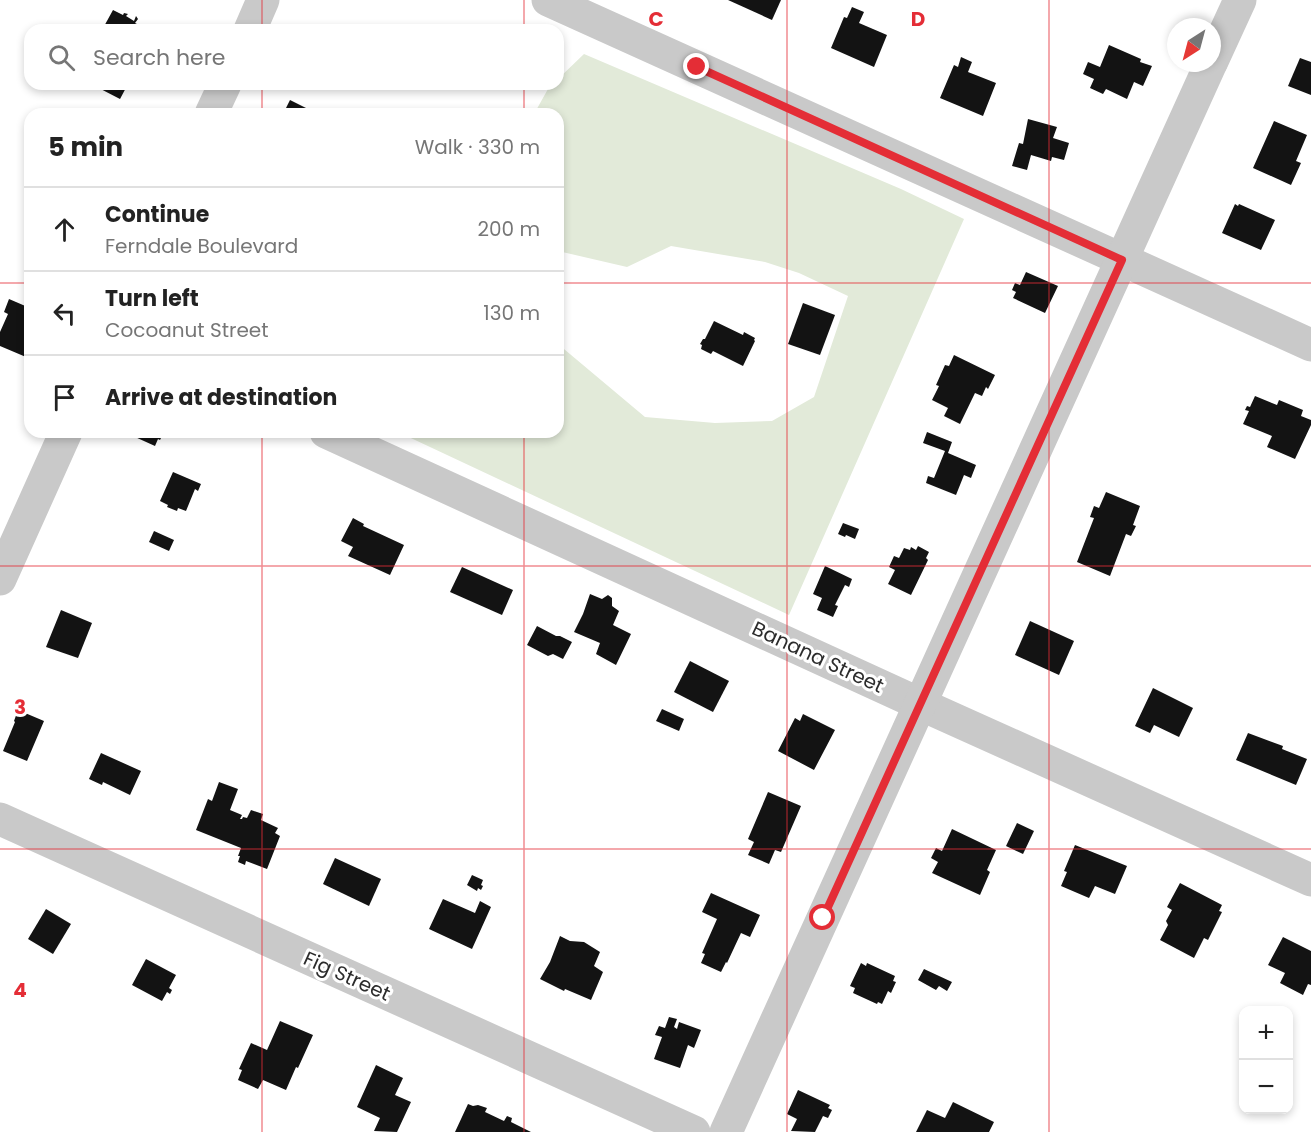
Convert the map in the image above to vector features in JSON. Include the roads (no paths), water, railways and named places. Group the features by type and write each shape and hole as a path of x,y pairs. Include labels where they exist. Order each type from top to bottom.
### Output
{"street":[{"path":"253,24 263,0"},
{"path":"548,0 1311,345"},
{"path":"1221,42 1240,0"},
{"path":"726,1132 1207,72"},
{"path":"214,108 222,90"},
{"path":"0,579 63,438"},
{"name":"Banana Street","path":"339,438 1311,880"},
{"name":"Fig Street","path":"0,819 694,1132"}]}
